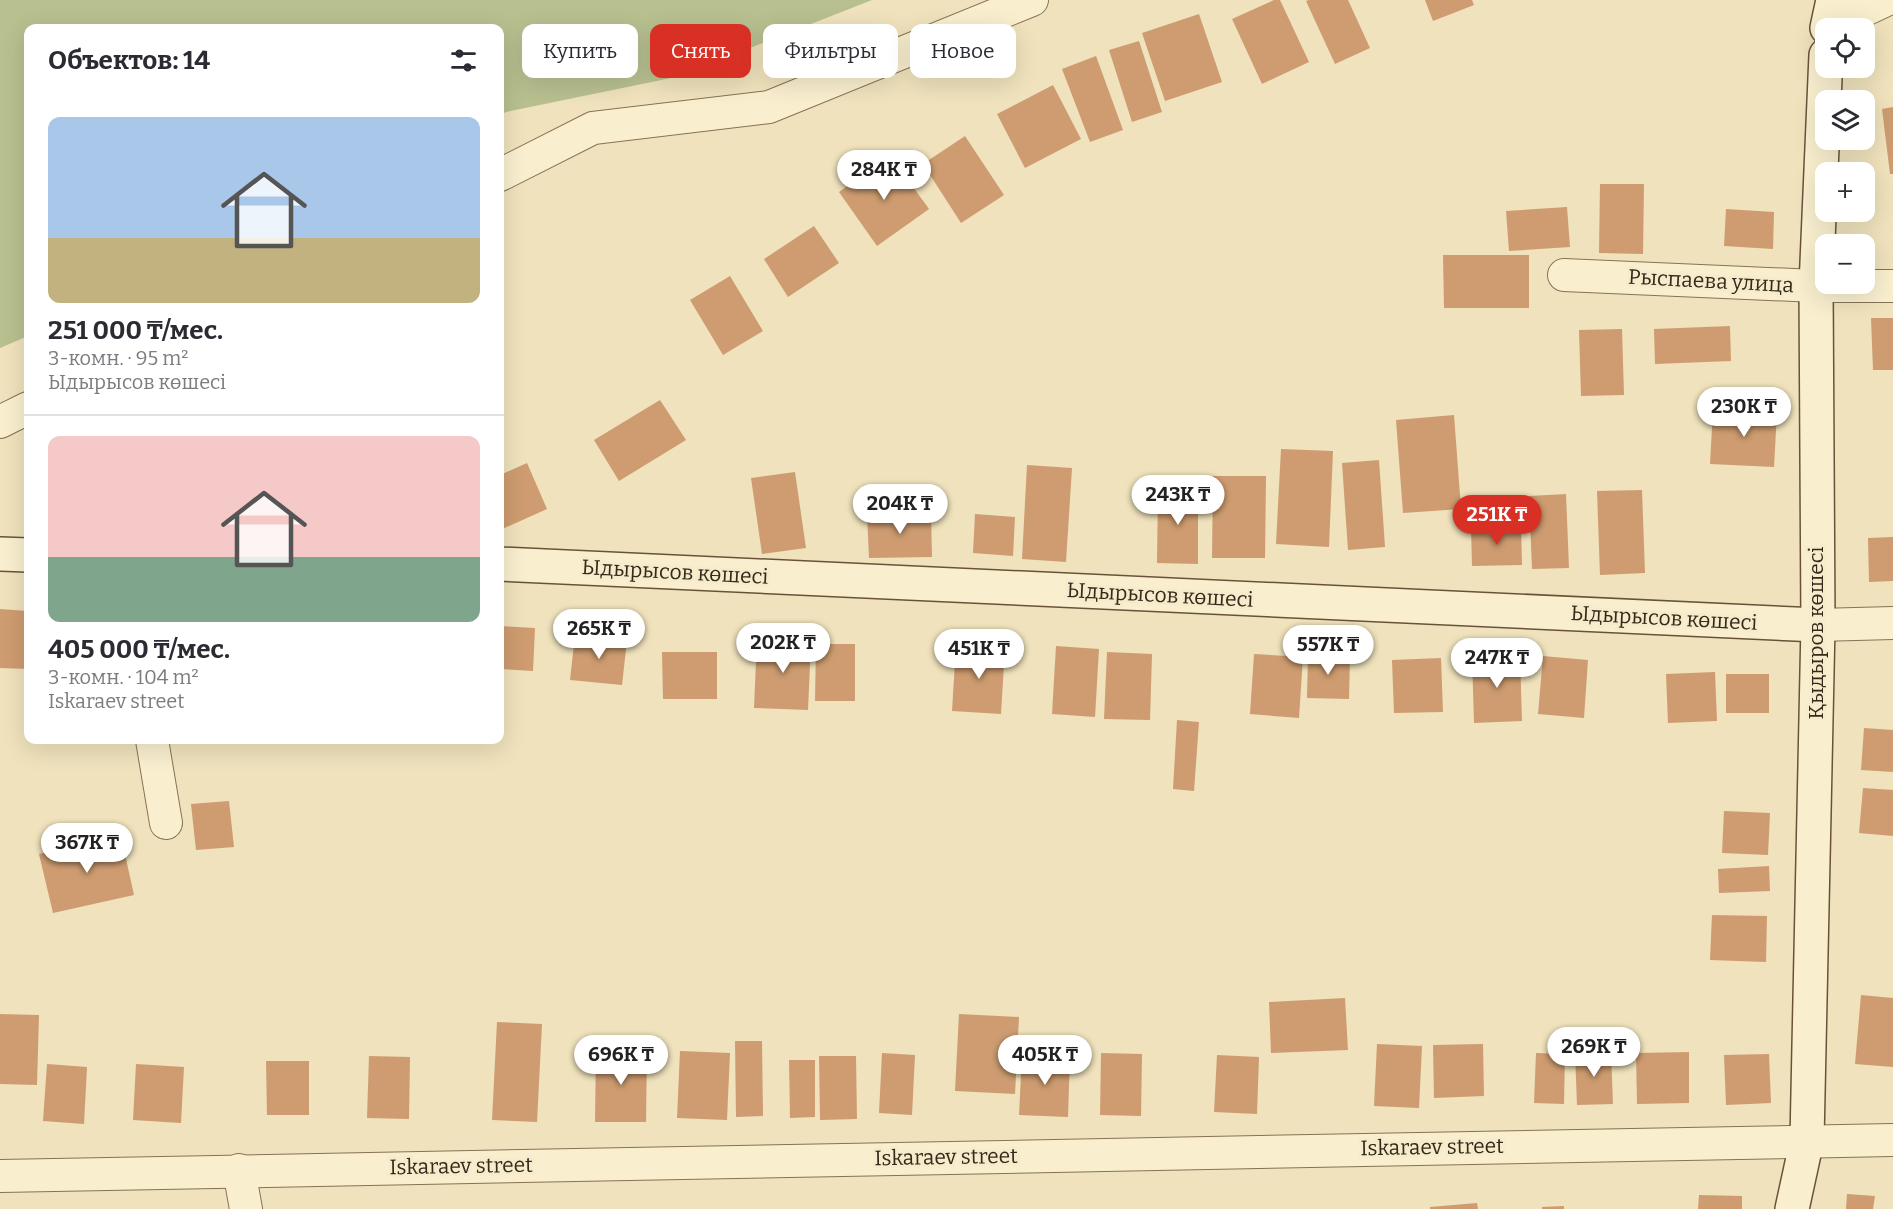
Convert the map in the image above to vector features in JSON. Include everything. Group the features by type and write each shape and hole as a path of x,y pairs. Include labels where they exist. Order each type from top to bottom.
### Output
{"street":[{"path":"504,173 594,128 769,108 1032,0"},
{"path":"1829,18 1833,0"},
{"path":"1848,18 1886,0"},
{"name":"Қыдыров көшесі","path":"1818,234 1825,78"},
{"name":"Рыспаева улица","path":"1564,275 1815,286"},
{"name":"Рыспаева улица","path":"1875,286 1893,286"},
{"name":"Қыдыров көшесі","path":"1792,1209 1807,1140 1818,625 1816,294"},
{"path":"0,422 24,410"},
{"path":"0,554 24,555"},
{"name":"Ыдырысов көшесі","path":"504,564 1818,625 1893,623"},
{"path":"153,744 166,823"},
{"name":"Iskaraev street","path":"0,1176 1893,1140"},
{"path":"239,1170 246,1209"}],"green space":[{"path":"0,0 872,0 811,24 763,24 763,43 751,48 751,24 650,24 650,78 671,78 504,113 504,24 24,24 24,338 0,348"}],"building":[{"path":"1274,0 1280,0 1309,62 1262,84 1232,19"},
{"path":"1348,0 1370,48 1335,64 1306,1"},
{"path":"1425,0 1472,0 1474,5 1433,21"},
{"path":"1199,14 1222,82 1165,101 1142,33"},
{"path":"1139,41 1162,112 1132,122 1109,50"},
{"path":"1096,56 1123,130 1090,142 1062,69"},
{"path":"1053,85 1081,139 1025,168 997,114"},
{"path":"1893,107 1893,174 1890,174 1882,109"},
{"path":"965,136 1004,195 961,223 923,164"},
{"path":"890,155 929,209 877,246 839,192"},
{"path":"1600,184 1644,184 1643,254 1599,253"},
{"path":"1567,207 1570,247 1509,251 1506,211"},
{"path":"1726,209 1774,212 1773,249 1724,246"},
{"path":"814,226 839,263 788,297 764,259"},
{"path":"1443,255 1529,255 1529,308 1444,308"},
{"path":"730,276 763,331 723,355 690,300"},
{"path":"1871,318 1893,318 1893,370 1873,370"},
{"path":"1730,326 1731,361 1655,364 1654,329"},
{"path":"1622,329 1624,395 1581,396 1579,330"},
{"path":"660,400 686,440 619,481 594,440"},
{"path":"1713,409 1777,412 1774,467 1710,464"},
{"path":"1454,415 1461,509 1403,513 1396,420"},
{"path":"1281,449 1333,451 1329,547 1276,544"},
{"path":"1379,460 1385,547 1348,550 1342,463"},
{"path":"527,463 547,509 504,528 504,473"},
{"path":"1027,465 1072,468 1066,562 1022,559"},
{"path":"795,472 806,548 762,554 751,478"},
{"path":"1213,476 1266,476 1265,558 1212,558"},
{"path":"1158,487 1198,488 1198,564 1157,563"},
{"path":"1642,490 1645,573 1600,575 1597,491"},
{"path":"1566,494 1569,568 1532,569 1529,496"},
{"path":"931,511 932,557 869,558 867,513"},
{"path":"975,514 1015,517 1013,556 973,553"},
{"path":"1521,525 1522,565 1472,566 1471,527"},
{"path":"1893,537 1893,581 1869,582 1868,538"},
{"path":"0,609 24,611 24,669 0,668"},
{"path":"504,626 535,628 533,671 504,669"},
{"path":"575,635 627,640 622,685 570,680"},
{"path":"757,639 811,641 808,710 754,708"},
{"path":"816,644 855,644 855,701 815,701"},
{"path":"956,645 1005,648 1001,714 952,711"},
{"path":"1056,646 1099,649 1095,717 1052,714"},
{"path":"662,652 717,652 717,699 663,699"},
{"path":"1107,652 1152,654 1150,720 1104,719"},
{"path":"1254,654 1303,657 1299,718 1250,714"},
{"path":"1308,654 1350,655 1349,699 1307,698"},
{"path":"1520,655 1522,721 1474,723 1472,657"},
{"path":"1543,656 1588,660 1584,718 1538,714"},
{"path":"1441,658 1443,712 1394,713 1392,660"},
{"path":"1715,672 1717,721 1668,723 1666,674"},
{"path":"1726,674 1769,674 1769,713 1726,713"},
{"path":"1177,720 1199,722 1194,791 1173,789"},
{"path":"1864,728 1893,730 1893,772 1861,770"},
{"path":"1863,788 1893,790 1893,836 1859,833"},
{"path":"229,801 234,847 196,850 191,804"},
{"path":"1724,811 1770,813 1768,855 1722,853"},
{"path":"121,836 134,895 53,913 39,854"},
{"path":"1769,866 1770,891 1719,893 1718,869"},
{"path":"1712,915 1767,916 1766,962 1710,960"},
{"path":"1861,995 1893,998 1893,1067 1855,1064"},
{"path":"1345,998 1348,1050 1271,1053 1269,1002"},
{"path":"0,1014 39,1015 37,1085 0,1084"},
{"path":"959,1014 1019,1017 1015,1094 955,1091"},
{"path":"497,1022 542,1024 537,1122 492,1120"},
{"path":"735,1041 762,1041 763,1116 736,1117"},
{"path":"1377,1044 1422,1046 1419,1108 1374,1106"},
{"path":"1483,1044 1484,1096 1434,1098 1433,1045"},
{"path":"596,1049 647,1049 646,1122 595,1122"},
{"path":"680,1051 730,1053 727,1120 677,1118"},
{"path":"1611,1052 1613,1104 1577,1105 1575,1053"},
{"path":"1689,1052 1689,1103 1637,1104 1636,1053"},
{"path":"882,1053 915,1055 912,1115 879,1113"},
{"path":"1101,1053 1142,1054 1141,1116 1100,1115"},
{"path":"1536,1053 1565,1054 1564,1104 1534,1103"},
{"path":"1022,1054 1070,1056 1068,1117 1019,1115"},
{"path":"1769,1054 1771,1103 1726,1105 1724,1055"},
{"path":"1217,1055 1259,1057 1257,1114 1214,1112"},
{"path":"369,1056 410,1057 409,1119 367,1118"},
{"path":"819,1056 856,1056 857,1119 820,1120"},
{"path":"789,1060 815,1060 815,1117 790,1118"},
{"path":"266,1061 309,1061 309,1115 267,1115"},
{"path":"47,1064 87,1067 84,1124 43,1121"},
{"path":"136,1064 184,1067 181,1123 133,1120"},
{"path":"1847,1194 1875,1196 1873,1209 1846,1209"},
{"path":"1699,1195 1742,1196 1742,1209 1698,1209"},
{"path":"1477,1203 1478,1209 1430,1209 1430,1207"},
{"path":"1564,1206 1564,1209 1542,1209 1542,1207"}]}
